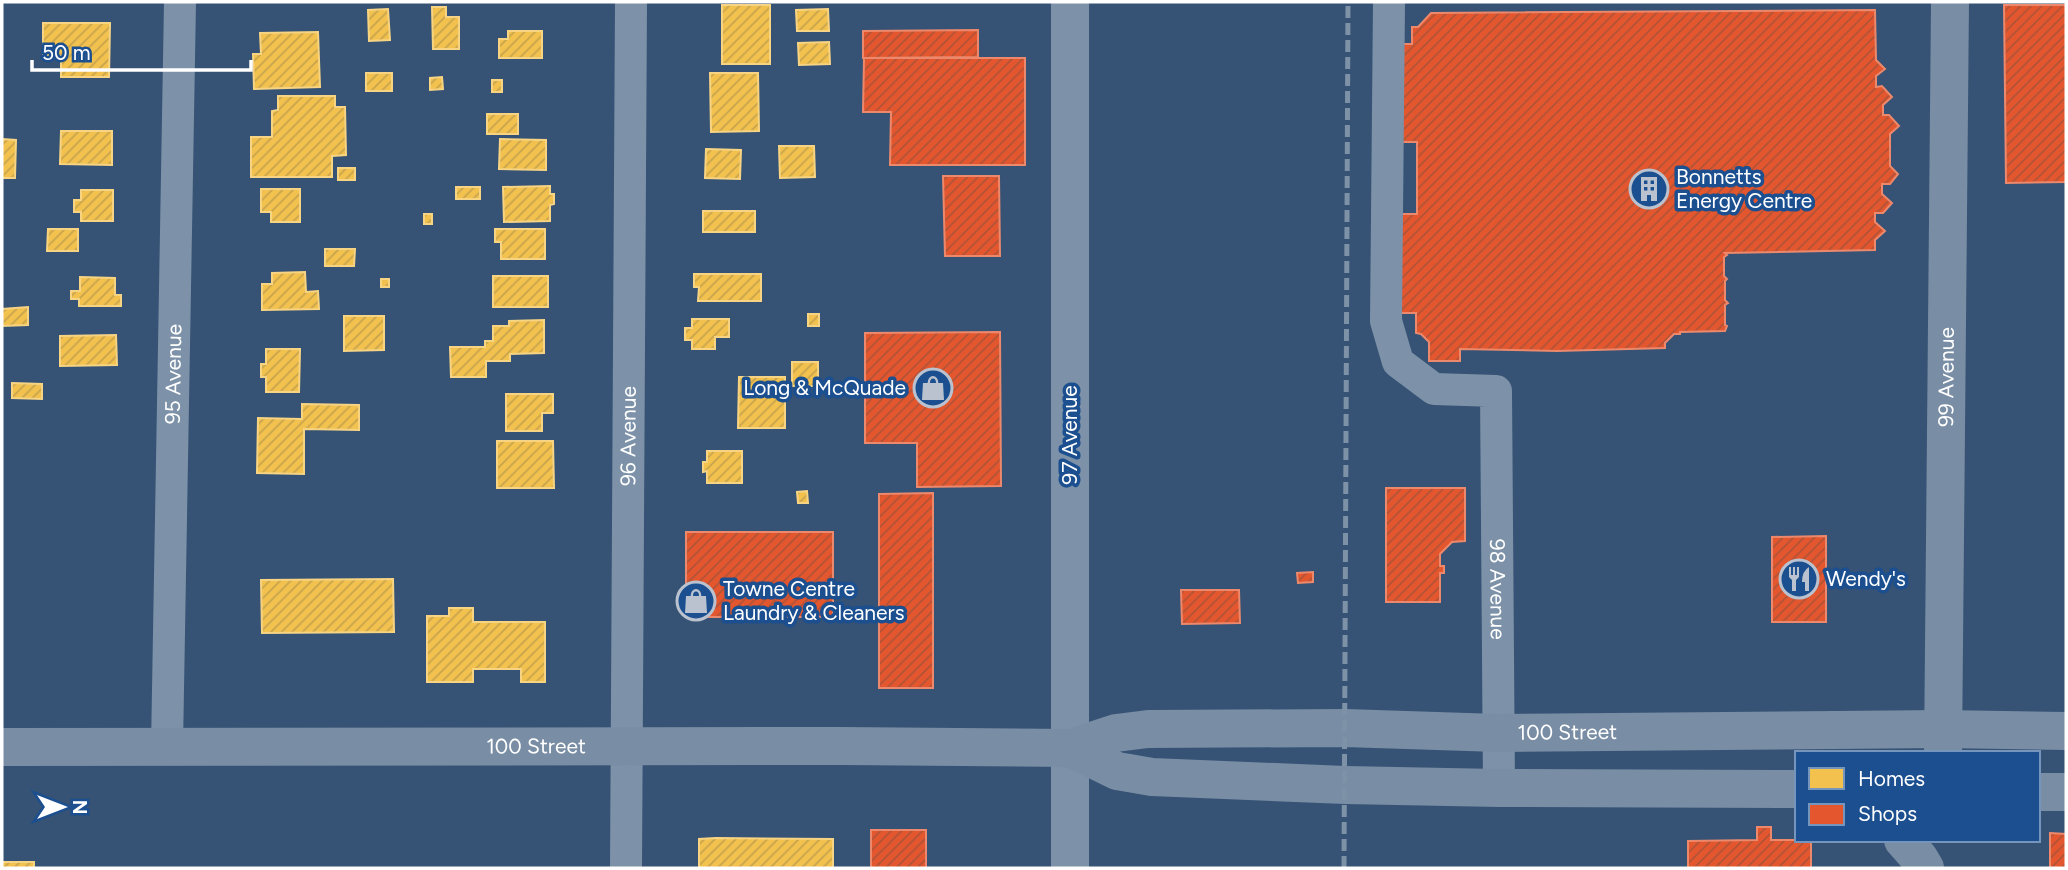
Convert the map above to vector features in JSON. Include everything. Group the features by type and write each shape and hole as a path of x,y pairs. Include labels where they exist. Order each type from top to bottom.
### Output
{"main road":[{"name":"99 Avenue","path":"1943,741 1950,2"},
{"name":"100 Street","path":"2,747 1070,748 1116,733 1148,729 1345,728 1943,741 2066,731"},
{"name":"100 Street","path":"1070,748 1117,771 1152,777 1499,788 1795,789"},
{"path":"2040,792 2066,792"},
{"path":"1905,842 1925,868"},
{"path":"1942,842 1942,868"}],"street":[{"name":"95 Avenue","path":"167,747 180,2"},
{"name":"96 Avenue","path":"626,868 631,2"},
{"name":"97 Avenue","path":"1070,2 1070,868"},
{"name":"98 Avenue","path":"1389,2 1386,321 1398,362 1434,389 1496,391 1499,788"}],"building: Homes":[{"path":"722,5 770,5 770,64 722,64"},
{"path":"432,7 446,7 446,17 459,17 459,49 433,49"},
{"path":"388,9 390,40 369,41 368,10"},
{"path":"828,9 829,31 797,31 796,10"},
{"path":"43,23 110,23 109,77 61,77 61,56 43,56"},
{"path":"508,31 542,31 542,58 499,58 499,39 508,39"},
{"path":"318,32 320,87 254,89 253,54 261,54 260,33"},
{"path":"829,42 830,64 799,65 798,43"},
{"path":"366,73 392,73 392,91 366,91"},
{"path":"710,73 758,73 759,131 711,132"},
{"path":"442,77 443,89 430,90 430,78"},
{"path":"492,80 502,80 502,92 492,92"},
{"path":"278,96 335,96 335,107 345,107 346,155 332,156 332,177 251,177 251,137 272,137 272,111 278,110"},
{"path":"487,114 518,114 518,134 487,134"},
{"path":"61,131 112,131 112,165 60,164"},
{"path":"2,139 16,140 15,178 2,178"},
{"path":"500,139 546,140 546,170 499,169"},
{"path":"779,146 814,146 815,177 780,178"},
{"path":"706,149 741,150 740,179 705,178"},
{"path":"338,168 355,168 355,180 338,180"},
{"path":"550,186 550,194 554,194 554,204 550,205 550,221 504,222 503,187"},
{"path":"456,187 480,187 480,199 456,199"},
{"path":"261,189 300,189 300,222 271,222 271,212 261,212"},
{"path":"81,190 113,190 113,221 81,221 81,212 74,212 74,200 81,200"},
{"path":"703,211 755,211 755,232 703,232"},
{"path":"424,214 432,214 432,224 424,224"},
{"path":"48,229 78,229 78,251 47,251"},
{"path":"495,229 545,229 545,259 501,259 501,242 495,242"},
{"path":"325,249 355,249 354,266 325,266"},
{"path":"305,272 306,292 318,291 319,309 262,310 262,284 272,284 272,273"},
{"path":"694,274 761,274 761,301 698,301 699,287 694,287"},
{"path":"493,276 548,276 548,307 493,307"},
{"path":"80,277 115,278 115,295 121,295 121,306 79,306 79,299 71,299 71,291 80,291"},
{"path":"381,279 389,279 389,287 381,287"},
{"path":"28,307 28,325 2,326 2,309"},
{"path":"808,314 819,314 819,326 808,326"},
{"path":"344,316 384,316 384,350 344,351"},
{"path":"692,319 729,319 729,337 715,337 715,349 692,349 692,340 685,340 685,328 692,328"},
{"path":"544,320 544,353 510,354 510,361 486,361 486,377 451,377 450,347 485,347 485,341 493,341 493,326 509,326 509,321"},
{"path":"116,335 117,365 60,366 60,336"},
{"path":"266,349 300,349 299,392 266,392 266,377 261,377 261,364 266,364"},
{"path":"792,362 818,362 818,386 792,386"},
{"path":"739,377 785,377 785,428 738,428"},
{"path":"12,383 42,384 42,399 12,398"},
{"path":"506,394 553,394 553,413 542,413 542,431 506,431"},
{"path":"302,404 359,405 359,430 304,429 304,474 257,473 258,418 302,419"},
{"path":"497,441 553,441 554,488 497,488"},
{"path":"707,451 742,451 742,483 707,483 707,471 703,472 703,462 707,462"},
{"path":"807,491 808,503 798,503 797,492"},
{"path":"393,579 394,632 262,633 261,580"},
{"path":"449,608 473,608 473,622 545,622 545,682 521,682 521,669 473,669 473,682 427,682 427,616 449,616"},
{"path":"699,839 833,839 833,868 699,868"},
{"path":"2,862 34,862 34,868 2,868"}],"building: Shops":[{"path":"2004,5 2066,5 2066,182 2006,183"},
{"name":"Bonnetts Energy Centre","path":"1875,10 1876,60 1885,69 1876,76 1876,87 1882,86 1892,97 1883,105 1883,115 1889,115 1899,126 1890,134 1890,166 1898,174 1890,184 1882,184 1882,194 1892,203 1883,213 1875,213 1875,222 1885,231 1875,240 1875,250 1725,253 1725,300 1728,303 1725,305 1725,331 1680,332 1665,343 1665,348 1557,351 1460,349 1460,361 1429,361 1429,342 1416,333 1416,313 1396,313 1397,214 1417,214 1417,142 1396,142 1396,44 1412,44 1412,27 1418,27 1431,13"},
{"path":"978,30 978,57 863,58 863,31"},
{"path":"864,58 1025,58 1025,165 890,165 891,112 863,112"},
{"path":"943,176 999,176 1000,256 945,256"},
{"name":"Long & McQuade","path":"1000,332 1001,486 917,487 917,443 865,443 865,333"},
{"path":"1386,488 1465,488 1465,541 1452,542 1440,554 1440,566 1444,566 1444,573 1440,573 1440,602 1386,602"},
{"path":"933,493 933,688 879,688 879,494"},
{"path":"686,532 833,532 833,617 686,617"},
{"name":"Wendy's","path":"1826,536 1826,622 1772,622 1772,537"},
{"path":"1313,572 1313,582 1298,583 1297,573"},
{"path":"1181,590 1239,590 1240,623 1182,624"},
{"path":"1757,827 1771,827 1771,840 1811,842 1811,868 1688,868 1688,841 1757,840"},
{"path":"871,830 926,830 926,868 871,868"},
{"path":"2050,833 2066,834 2066,868 2050,868"}],"railway":[{"path":"1344,868 1348,2"}],"place":[{"name":"Bonnetts Energy Centre","path":"1649,189"},
{"name":"Long & McQuade","path":"933,388"},
{"name":"Wendy's","path":"1799,579"},
{"name":"Towne Centre Laundry & Cleaners","path":"696,601"}]}
